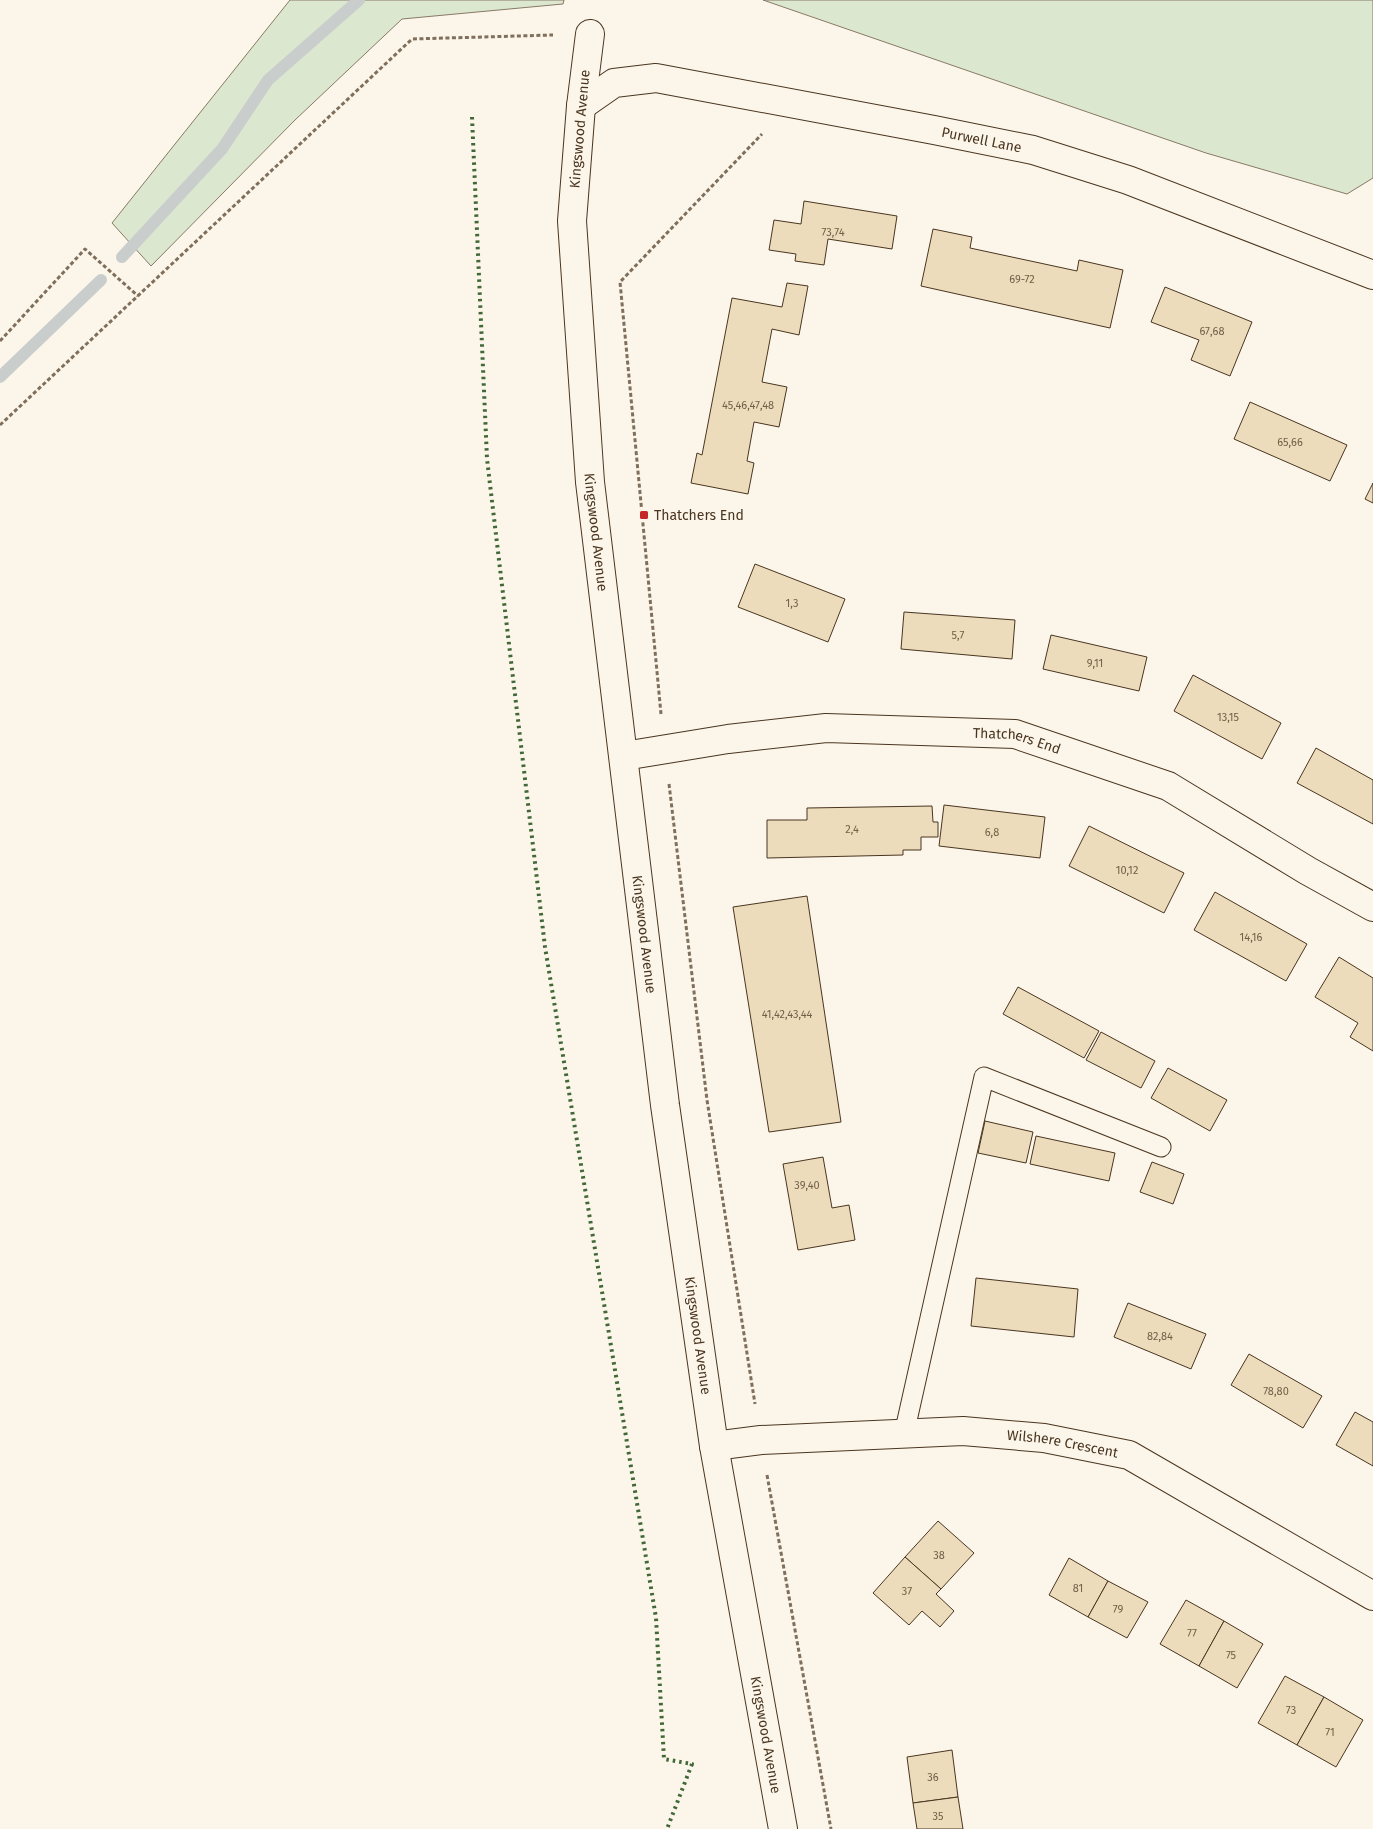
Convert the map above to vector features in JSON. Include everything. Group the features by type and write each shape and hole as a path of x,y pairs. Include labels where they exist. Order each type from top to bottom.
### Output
{"street":[{"name":"Kingswood Avenue","path":"590,34 581,106 572,221 590,482 665,1105 714,1446 783,1829"},
{"name":"Purwell Lane","path":"581,106 614,83 656,78 792,102 1033,150 1128,180 1373,275"},
{"name":"Thatchers End","path":"624,756 728,739 826,728 1015,734 1168,786 1308,871 1373,907"},
{"name":"Wilshere Crescent","path":"714,1446 761,1440 963,1431 1044,1438 1129,1455 1373,1596"}],"lane":[{"path":"904,1434 984,1077 1161,1147"}],"path":[{"path":"0,425 412,39 590,34"},
{"path":"792,102 620,282 664,750 707,1100 761,1440 831,1829"},
{"path":"0,341 85,249 138,296"}],"green space":[{"path":"290,0 564,0 563,4 402,19 295,120 151,266 112,223"},
{"path":"763,0 1373,0 1373,178 1347,194 1206,153"}],"building":[{"path":"804,201 897,216 892,249 828,239 824,265 795,261 796,254 769,250 774,220 801,224"},
{"path":"933,229 972,237 970,248 1077,271 1079,260 1123,270 1110,328 921,286"},
{"path":"787,283 808,286 799,335 772,329 762,382 787,387 779,427 754,422 747,461 754,463 748,494 691,483 697,453 702,455 732,298 782,307"},
{"path":"1165,287 1252,322 1230,376 1191,360 1199,340 1151,322"},
{"path":"1250,402 1347,445 1330,481 1234,439"},
{"path":"1373,483 1373,503 1365,499"},
{"path":"755,564 845,599 828,642 738,607"},
{"path":"904,612 1015,620 1012,659 901,649"},
{"path":"1051,635 1147,657 1139,691 1043,669"},
{"path":"1193,675 1281,723 1262,759 1174,711"},
{"path":"1316,748 1373,780 1373,824 1297,783"},
{"path":"944,805 1045,817 1040,858 939,846"},
{"path":"932,806 933,822 938,822 938,837 921,837 921,850 903,850 903,855 767,858 767,820 807,820 807,808"},
{"path":"1089,826 1184,873 1164,913 1069,866"},
{"path":"1215,892 1307,944 1286,981 1194,930"},
{"path":"807,896 841,1122 769,1132 733,907"},
{"path":"1339,957 1373,978 1373,1051 1350,1037 1358,1023 1315,997"},
{"path":"1018,987 1099,1031 1084,1058 1003,1014"},
{"path":"1101,1032 1155,1061 1141,1088 1086,1060"},
{"path":"1168,1068 1227,1100 1210,1131 1151,1098"},
{"path":"985,1121 1033,1132 1026,1163 978,1153"},
{"path":"1036,1136 1115,1153 1109,1181 1030,1164"},
{"path":"823,1157 832,1208 849,1205 855,1240 798,1250 783,1164"},
{"path":"1152,1162 1184,1174 1173,1204 1140,1192"},
{"path":"976,1278 1078,1289 1074,1337 971,1326"},
{"path":"1128,1303 1206,1334 1191,1369 1114,1337"},
{"path":"1249,1354 1322,1396 1303,1428 1231,1385"},
{"path":"1355,1412 1373,1422 1373,1466 1336,1445"},
{"path":"938,1521 974,1553 941,1589 905,1557"},
{"path":"905,1557 941,1589 936,1594 954,1611 940,1627 922,1611 909,1625 873,1593"},
{"path":"1069,1558 1108,1581 1088,1617 1049,1595"},
{"path":"1108,1581 1148,1602 1127,1638 1088,1617"},
{"path":"1186,1600 1224,1621 1199,1666 1160,1644"},
{"path":"1224,1621 1263,1644 1237,1688 1199,1666"},
{"path":"1285,1676 1324,1697 1297,1745 1258,1723"},
{"path":"1324,1697 1363,1720 1336,1767 1297,1745"},
{"path":"952,1750 958,1797 913,1803 907,1757"},
{"path":"958,1797 963,1829 917,1829 913,1803"}],"waterway":[{"path":"122,257 222,149 268,80 359,0"},
{"path":"0,377 101,280"}],"hedge":[{"path":"472,117 487,459 545,947 656,1618 664,1759 692,1764 667,1829"}],"place":[{"name":"Thatchers End","path":"644,515"}]}
